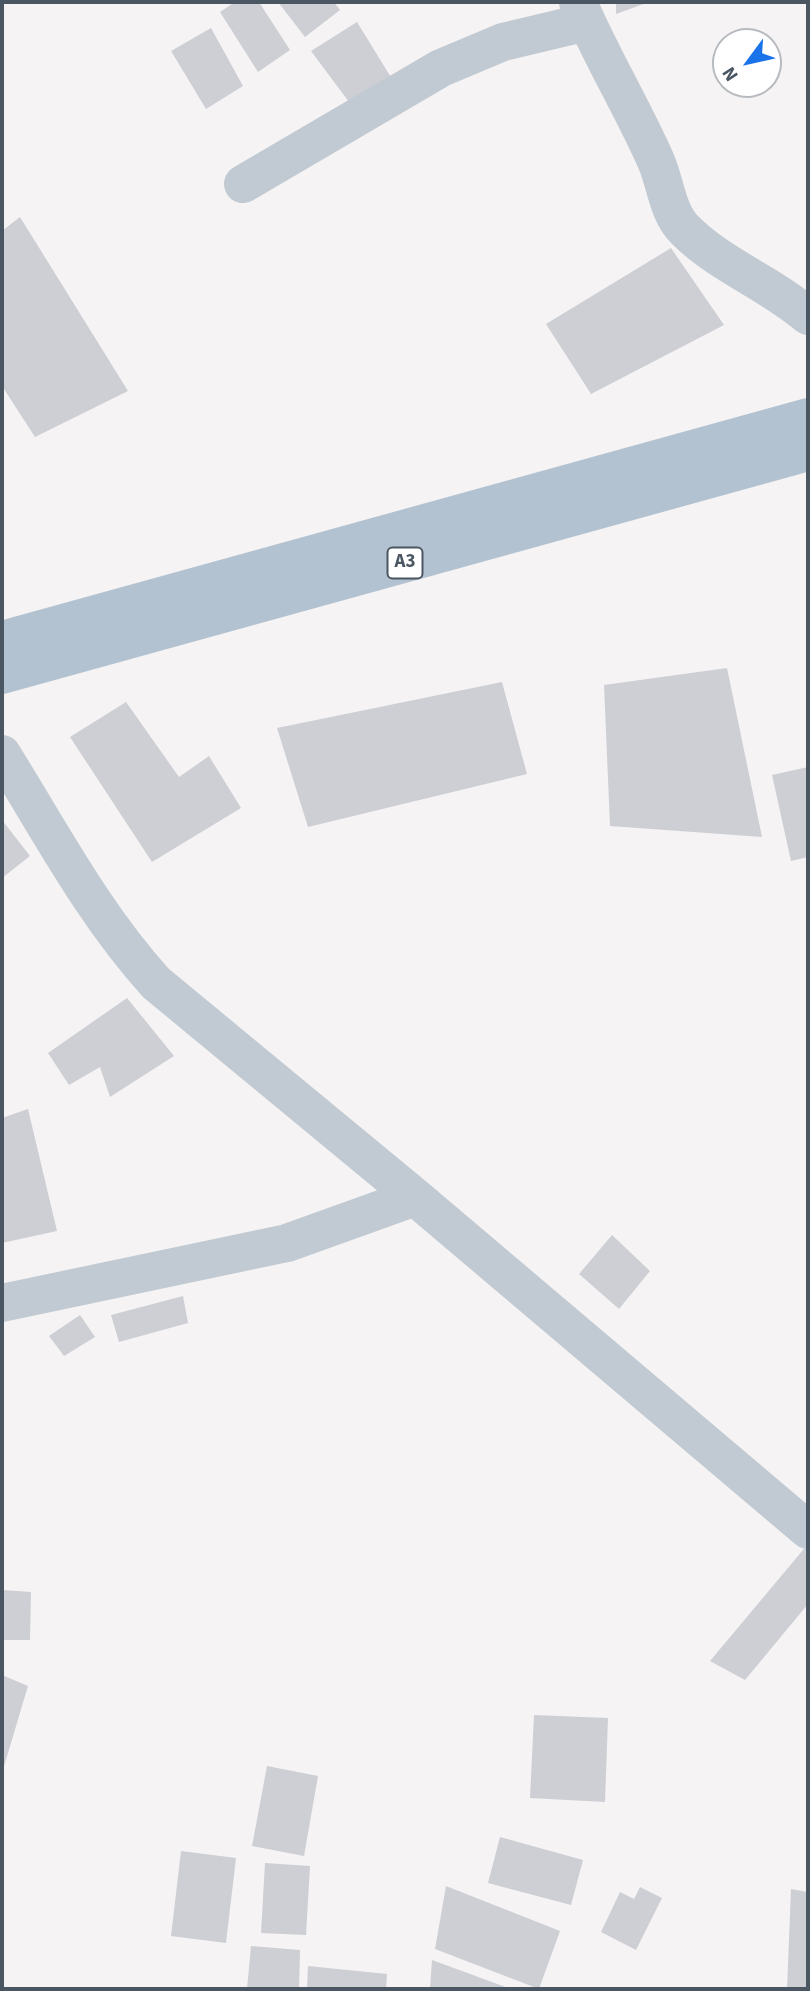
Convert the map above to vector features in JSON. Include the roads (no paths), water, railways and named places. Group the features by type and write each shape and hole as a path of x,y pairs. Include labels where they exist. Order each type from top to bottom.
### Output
{"main road":[{"name":"A3","path":"2,640 808,417"},
{"name":"A3","path":"2,675 808,452"}],"street":[{"path":"243,184 441,68 582,12 657,163 673,214 684,229 717,258 794,304 808,316"},
{"path":"2,754 97,907 129,954 156,983 415,1197 808,1530"},
{"path":"2,1303 287,1243 415,1197"}]}
